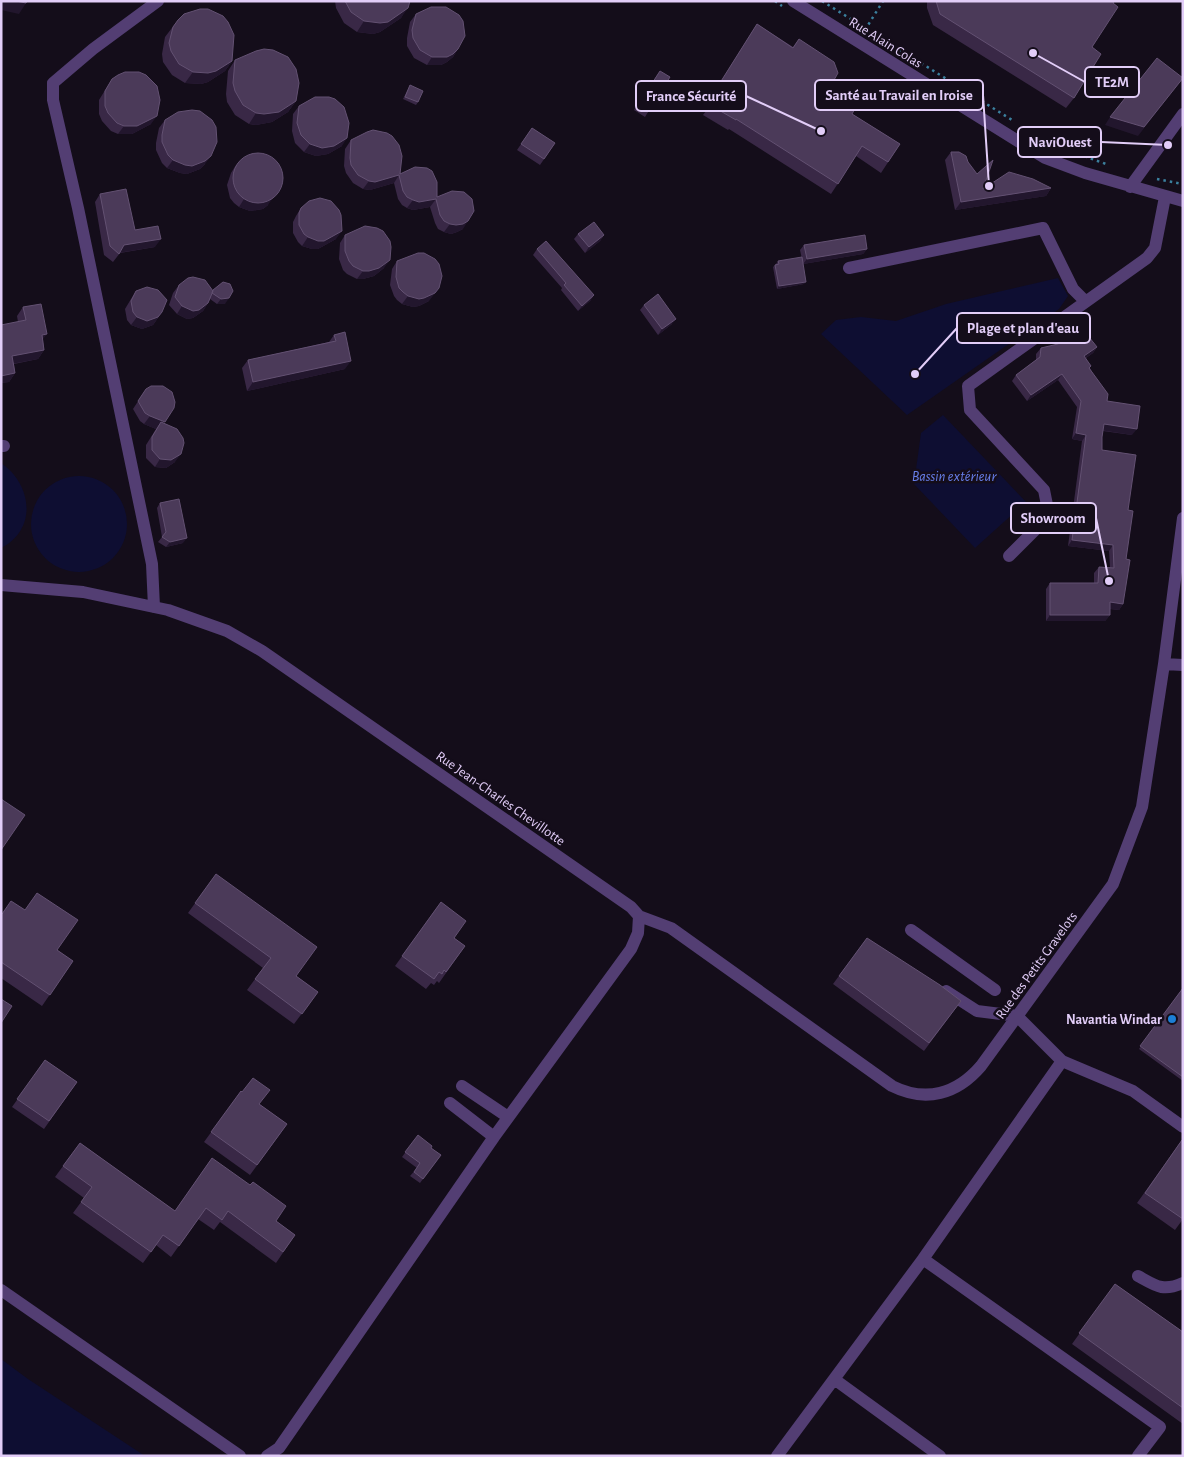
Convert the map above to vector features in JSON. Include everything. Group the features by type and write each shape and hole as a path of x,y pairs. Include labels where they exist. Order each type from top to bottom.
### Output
{"street":[{"path":"154,607 152,564 78,208 53,100 53,83 93,49 158,1"},
{"name":"Rue Alain Colas","path":"793,1 1046,158 1085,173 1183,201"},
{"path":"1130,187 1183,114"},
{"path":"1009,556 1044,521 1047,505 1046,497 1044,490 1031,474 970,410 968,386 1147,258 1155,248 1165,197"},
{"path":"848,268 1043,228 1073,289 1085,301"},
{"name":"Rue des Petits Gravelots","path":"639,916 671,928 892,1086 908,1093 935,1094 946,1092 967,1081 981,1066 1114,884 1142,807 1164,664 1183,518"},
{"name":"Rue Jean-Charles Chevillotte","path":"1,585 83,592 168,610 227,631 262,651 631,907 639,916"},
{"path":"1164,664 1183,666"},
{"path":"267,1456 279,1448 494,1137 631,949 638,933 639,916"},
{"path":"911,930 995,990"},
{"path":"938,986 977,1011 1018,1016 1062,1061 1133,1091 1183,1127"},
{"path":"777,1456 923,1259 1062,1061"},
{"path":"462,1086 508,1118"},
{"path":"450,1103 494,1137"},
{"path":"923,1259 1160,1427 1138,1456"},
{"path":"1138,1276 1159,1288 1172,1288 1183,1283"},
{"path":"1,1290 240,1456"},
{"path":"834,1380 940,1456"}],"path":[{"path":"822,1 1015,122"},
{"path":"858,42 883,1"},
{"path":"1048,143 1110,165"},
{"path":"1139,175 1183,184"}],"water":[{"path":"1058,278 1068,296 1059,309 907,415 821,334 836,320 861,317 896,321 946,304"},
{"name":"Bassin extérieur","path":"943,415 1026,502 975,548 914,484 921,433"},
{"path":"1,463 19,482 27,506 21,530 13,540 1,548"},
{"path":"79,476 97,480 113,490 123,506 127,524 123,542 113,558 97,568 79,572 61,568 45,558 35,542 31,524 35,506 45,490 61,480"},
{"path":"1,1359 28,1379 145,1456 1,1456"}],"building":[{"path":"345,1 410,1 408,8 388,22 380,23 364,21 351,12"},
{"path":"936,1 1114,1 1113,3 1118,7 1092,47 1101,54 1074,98 940,14"},
{"path":"431,7 446,7 459,15 463,21 465,36 458,49 447,57 432,57 420,50 413,38 412,30 416,14"},
{"path":"200,9 208,9 223,16 234,35 232,61 216,71 208,73 193,72 179,64 171,51 169,43 173,27 178,20 184,14"},
{"path":"757,24 793,48 799,39 834,62 838,73 830,87 857,105 852,114 900,144 888,162 862,146 838,184 736,119 710,105 716,96 713,94"},
{"path":"264,49 273,50 288,57 296,69 299,83 296,101 279,112 264,114 256,113 243,105 233,83 235,60"},
{"path":"1157,58 1183,78 1144,127 1110,117"},
{"path":"660,71 670,77 648,112 638,105"},
{"path":"125,72 139,72 146,75 157,86 160,100 157,116 137,126 124,126 117,123 108,113 105,106 105,91 112,79"},
{"path":"410,85 423,91 418,102 405,97"},
{"path":"315,97 335,99 344,107 349,123 347,138 334,146 322,148 310,144 301,135 297,123 299,106"},
{"path":"200,111 212,120 216,127 217,142 211,156 205,161 192,166 173,160 168,155 162,142 162,135 165,120 178,112"},
{"path":"532,128 555,143 544,159 521,144"},
{"path":"373,130 387,133 399,145 402,156 400,174 415,167 427,168 432,171 437,182 437,197 452,191 464,192 472,199 474,211 468,221 463,224 450,224 444,221 440,215 436,199 419,202 407,197 403,191 399,175 375,182 358,175 351,165 351,140"},
{"path":"951,152 959,152 966,156 977,174 993,160 983,189 1009,172 1033,179 1051,188 961,202"},
{"path":"258,153 267,155 278,164 283,178 281,187 272,198 258,203 249,201 238,192 233,178 235,169 244,158"},
{"path":"126,189 135,230 158,226 161,239 124,245 119,254 110,246 100,194"},
{"path":"320,198 331,201 341,215 342,231 324,241 308,237 299,225 301,208 309,201"},
{"path":"594,222 604,235 589,247 578,234"},
{"path":"365,226 383,231 390,241 391,247 390,260 379,268 369,271 363,271 353,266 345,251 345,235"},
{"path":"865,235 867,249 807,259 804,245"},
{"path":"546,241 594,295 582,306 564,285 566,283 537,249"},
{"path":"418,253 424,253 435,259 439,264 442,276 439,288 435,293 419,299 408,296 403,292 399,288 396,277 397,261"},
{"path":"802,257 806,282 779,286 775,265 779,264 778,261"},
{"path":"193,277 205,280 213,291 208,303 199,310 193,311 182,306 175,297 179,285 188,278"},
{"path":"223,282 230,284 233,291 229,298 221,299 212,293"},
{"path":"147,287 158,290 167,300 158,317 147,321 137,317 133,312 131,301 136,291"},
{"path":"658,294 676,319 662,329 644,305"},
{"path":"41,304 47,334 42,335 44,350 12,356 15,373 1,376 1,325 26,320 23,307"},
{"path":"1081,327 1097,347 1084,356 1091,366 1089,368 1108,394 1107,401 1140,406 1137,429 1104,424 1102,437 1102,450 1136,455 1128,510 1133,511 1126,559 1130,560 1123,604 1110,602 1110,615 1050,615 1050,583 1098,583 1099,567 1114,568 1113,545 1072,540 1086,435 1076,433 1081,401 1062,374 1031,395 1016,375 1040,357 1041,348 1058,344"},
{"path":"345,332 351,361 253,382 248,360 336,341 334,335"},
{"path":"151,386 163,386 172,392 175,402 174,408 165,422 145,413 138,401 146,389"},
{"path":"161,422 177,429 183,438 184,443 181,454 171,460 160,459 152,450 152,437"},
{"path":"179,499 187,538 170,542 162,537 166,532 160,503"},
{"path":"1,799 25,815 1,850"},
{"path":"216,874 317,947 296,976 318,992 302,1014 255,979 271,958 195,903"},
{"path":"37,893 78,920 57,950 73,961 50,995 1,962 1,913 11,901 25,910"},
{"path":"441,902 466,921 454,938 465,946 446,972 444,970 442,974 439,972 434,979 402,956"},
{"path":"867,938 940,985 961,1001 929,1043 839,976"},
{"name":"Navantia Windar","path":"1183,988 1183,1077 1140,1046"},
{"path":"1,999 12,1006 1,1023"},
{"path":"45,1060 77,1082 49,1121 17,1099"},
{"path":"253,1078 270,1090 259,1104 287,1124 257,1165 211,1132"},
{"path":"418,1135 441,1155 423,1179 414,1172 420,1163 405,1152"},
{"path":"1183,1141 1183,1219 1145,1193"},
{"path":"80,1143 175,1211 212,1158 250,1185 253,1182 286,1206 276,1221 295,1235 283,1252 228,1211 222,1220 206,1208 179,1246 163,1235 151,1252 81,1202 92,1187 63,1166"},
{"path":"1115,1284 1183,1332 1183,1408 1079,1333"}],"place":[{"name":"TE2M","path":"1033,53"},
{"name":"France Sécurité","path":"821,131"},
{"name":"NaviOuest","path":"1168,145"},
{"name":"Santé au Travail en Iroise","path":"989,186"},
{"name":"Plage et plan d'eau","path":"915,374"},
{"name":"Showroom","path":"1109,581"},
{"name":"Navantia Windar","path":"1172,1019"}]}
